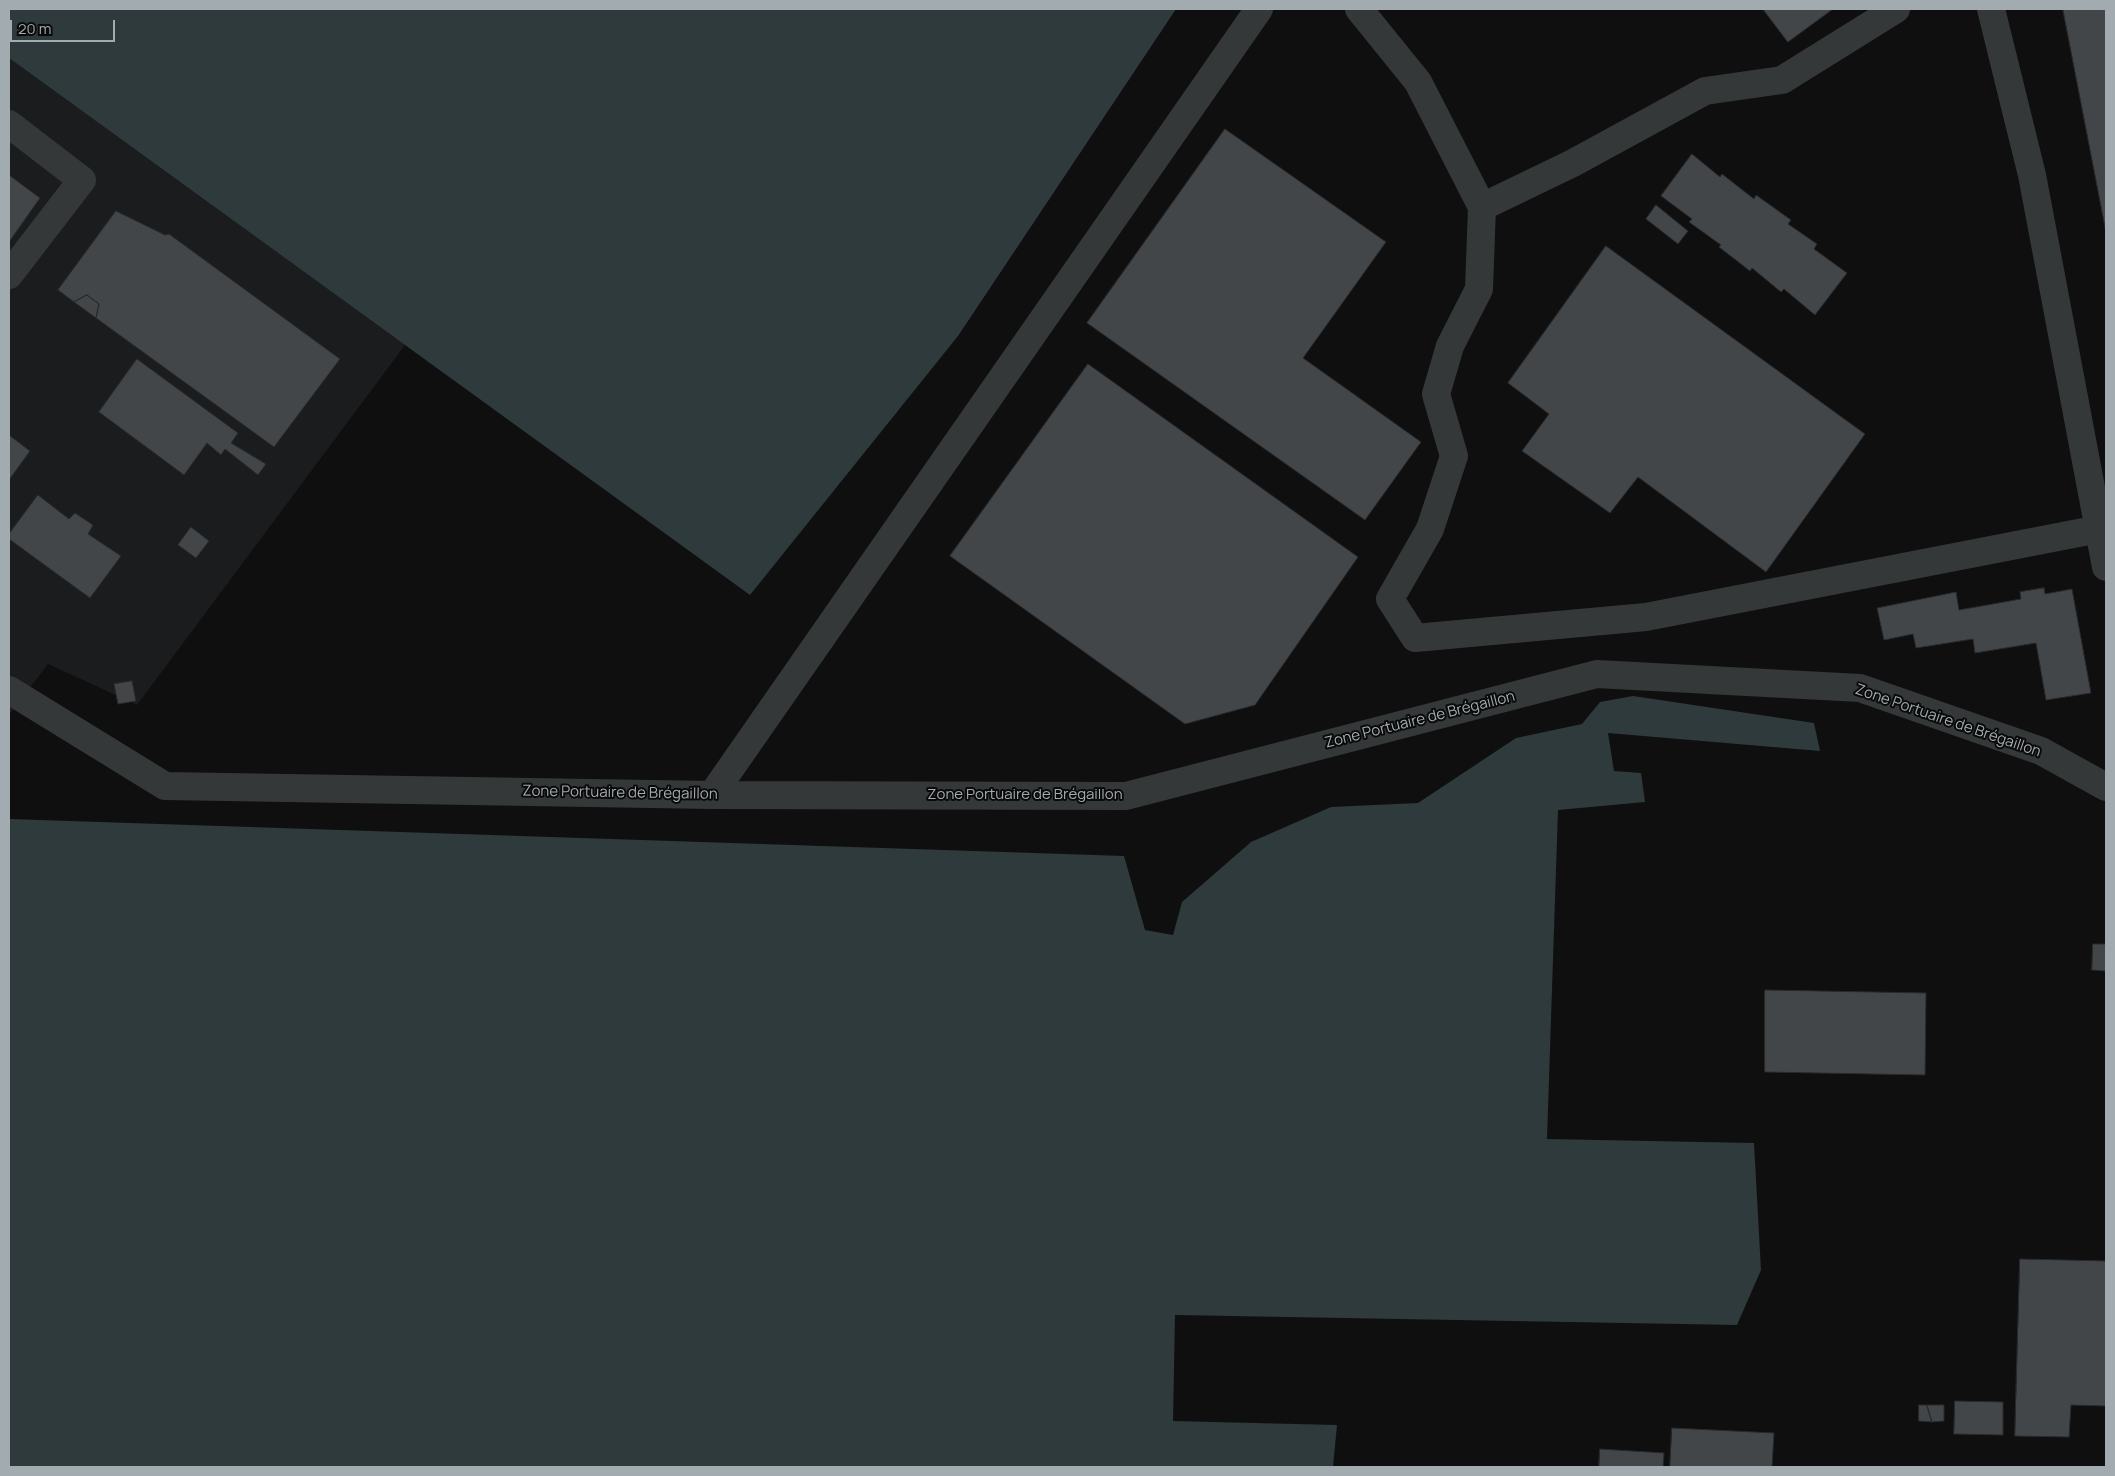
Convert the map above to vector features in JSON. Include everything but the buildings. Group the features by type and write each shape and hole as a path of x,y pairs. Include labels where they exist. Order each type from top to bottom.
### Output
{"street":[{"path":"712,795 1259,9"},
{"path":"1359,9 1418,82 1482,207 1479,289 1450,346 1436,394 1454,456 1430,529 1390,599 1415,638 1646,617 2099,530"},
{"path":"1482,207 1573,163 1705,91 1782,80 1896,9"},
{"path":"1991,9 2032,175 2106,567"},
{"path":"9,124 82,180 9,275"},
{"name":"Zone Portuaire de Brégaillon","path":"15,695 165,786 712,795 1126,796 1597,674 1860,688 2042,751 2106,787"}],"shaded area":[{"path":"9,9 1176,9 958,336 750,595 9,58"},
{"path":"9,58 405,345 137,705 48,664 9,715"},
{"path":"1633,696 1814,723 1820,751 1608,733 1614,771 1641,773 1645,802 1558,810 1547,1139 1754,1143 1761,1270 1737,1325 1175,1315 1173,1421 1337,1425 1333,1467 9,1467 9,819 1124,856 1145,930 1173,935 1182,902 1251,842 1331,807 1418,803 1516,738 1582,724 1600,702"}]}
